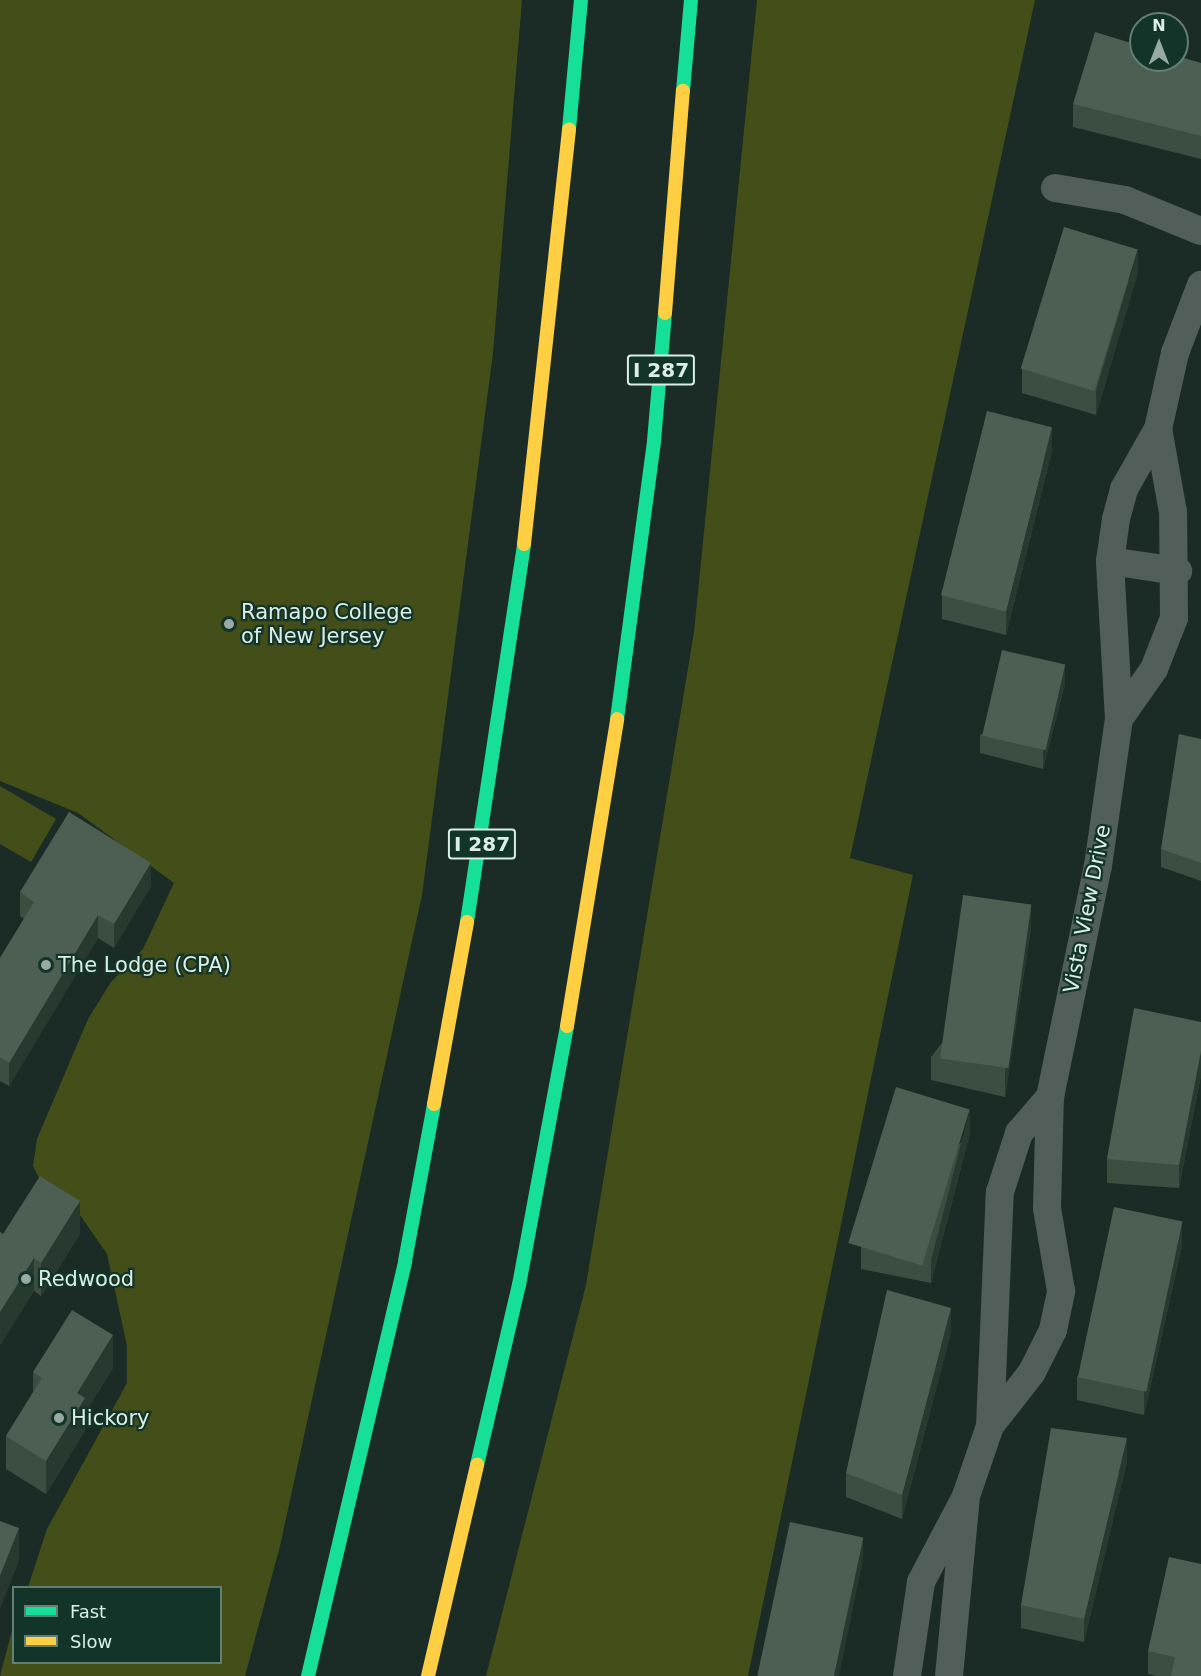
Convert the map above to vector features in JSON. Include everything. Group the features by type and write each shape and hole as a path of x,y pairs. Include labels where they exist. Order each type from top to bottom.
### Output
{"highway":[{"name":"I 287","path":"308,1676 405,1261 480,857 540,428 581,0"},
{"name":"I 287","path":"428,1676 519,1285 600,841 654,441 691,0"}],"street":[{"path":"1055,188 1125,200 1201,231"},
{"name":"Vista View Drive","path":"990,1426 1032,1372 1053,1330 1061,1291 1047,1208 1050,1097 1098,866 1119,719 1110,561 1124,489 1158,429 1175,353 1201,285"},
{"name":"Vista View Drive","path":"1119,719 1154,669 1174,618 1178,571 1158,429"},
{"path":"1110,561 1178,571"},
{"name":"Vista View Drive","path":"907,1676 921,1582 966,1496 990,1426 1000,1192 1019,1133 1050,1097"},
{"name":"Vista View Drive","path":"949,1676 966,1496"}],"green space":[{"name":"Ramapo College of New Jersey","path":"0,0 522,0 493,353 422,895 280,1546 245,1676 0,1676 12,1631 12,1664 222,1664 222,1586 28,1586 47,1529 127,1383 127,1346 107,1254 71,1202 42,1184 33,1166 37,1139 88,1019 111,982 143,949 174,883 78,813 0,781"},
{"path":"757,0 1035,0 850,858 913,875 748,1676 486,1676 586,1285 694,632"},
{"path":"0,786 56,819 31,862 0,844"}],"building":[{"path":"1095,32 1129,42 1129,72 1189,72 1189,60 1201,63 1201,136 1073,104"},
{"path":"1064,227 1138,250 1094,391 1021,369"},
{"path":"987,411 1052,427 1006,612 941,595"},
{"path":"1002,650 1065,665 1046,750 982,736"},
{"path":"1179,734 1201,739 1201,863 1161,849"},
{"name":"The Lodge (CPA)","path":"69,812 151,863 114,924 98,915 9,1063 0,1057 0,958 34,902 20,892"},
{"path":"963,895 1031,905 1008,1068 940,1058"},
{"path":"1134,1008 1201,1022 1201,1051 1179,1165 1107,1159"},
{"path":"896,1087 970,1110 922,1265 848,1243"},
{"path":"40,1176 80,1201 41,1263 34,1258 0,1312 0,1232 3,1234"},
{"path":"1114,1207 1182,1222 1146,1392 1078,1377"},
{"path":"887,1290 951,1308 902,1495 846,1473"},
{"path":"72,1310 113,1335 77,1393 85,1398 46,1461 6,1436 42,1378 33,1372"},
{"path":"1051,1428 1127,1438 1084,1619 1021,1605"},
{"path":"0,1521 19,1528 0,1576"},
{"path":"790,1522 863,1538 834,1676 757,1676"},
{"path":"1169,1557 1201,1564 1201,1676 1171,1676 1175,1657 1148,1651"}],"traffic: fast":[{"path":"569,129 581,0"},
{"path":"683,91 691,0"},
{"path":"617,719 654,441 665,313"},
{"path":"467,922 524,544"},
{"path":"477,1465 519,1285 567,1026"},
{"path":"308,1676 405,1261 434,1104"}],"traffic: slow":[{"path":"665,313 683,91"},
{"path":"524,544 569,129"},
{"path":"567,1026 617,719"},
{"path":"434,1104 467,922"},
{"path":"428,1676 477,1465"}],"place":[{"name":"Ramapo College of New Jersey","path":"229,624"},
{"name":"The Lodge (CPA)","path":"46,965"},
{"name":"Redwood","path":"26,1279"},
{"name":"Hickory","path":"59,1418"}]}
